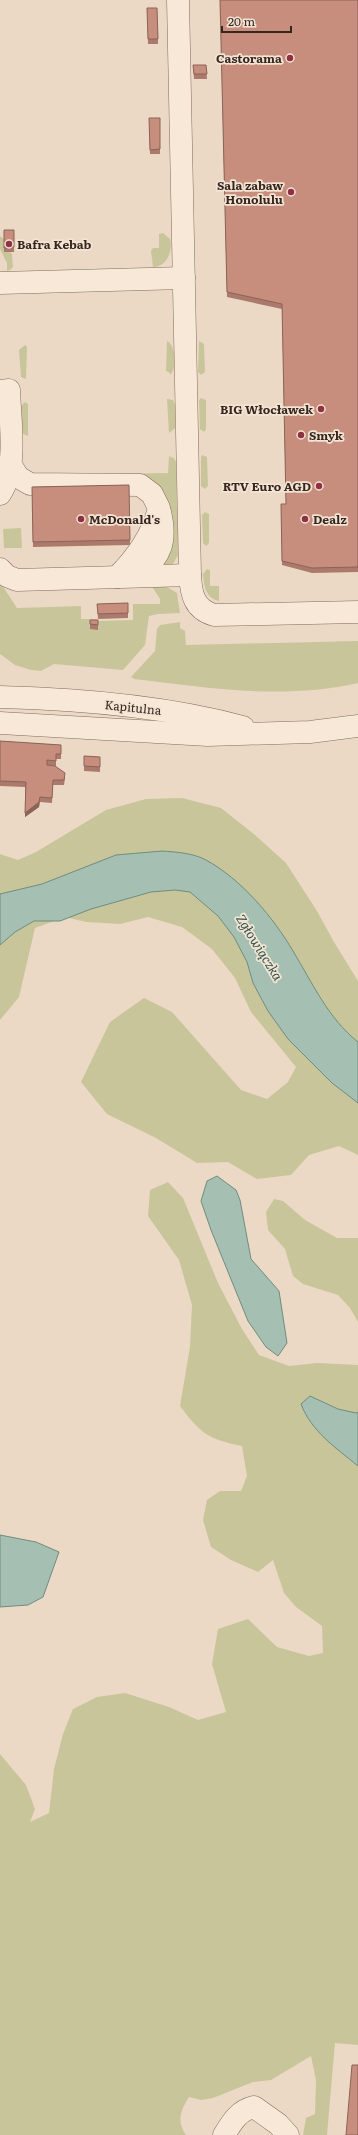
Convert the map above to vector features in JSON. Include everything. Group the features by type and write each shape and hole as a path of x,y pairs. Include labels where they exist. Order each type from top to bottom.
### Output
{"street":[{"path":"178,0 191,591 195,603 201,609 214,615 358,612"},
{"path":"0,283 184,278"},
{"path":"0,390 8,390 11,465 8,482 0,494"},
{"path":"11,465 18,477 30,484 140,485 152,494 159,508 163,525 163,541 156,557 139,576"},
{"path":"117,577 130,563 150,533 159,508"},
{"path":"0,569 7,576 17,580 190,575"},
{"path":"0,691 26,698"},
{"name":"Kapitulna","path":"0,697 26,698 175,712 264,733"},
{"name":"Kapitulna","path":"0,724 176,734 310,732 358,726"},
{"path":"224,2135 234,2119 246,2109 254,2107 278,2124 288,2135"}],"shaded area":[{"path":"163,233 170,239 170,253 168,258 162,264 153,267 151,251 153,248 159,248 159,234"},
{"path":"0,236 4,239 4,252 10,252 12,254 13,267 7,271 7,263 0,249"},
{"path":"167,341 170,343 174,352 174,368 170,375 170,373 166,371"},
{"path":"199,341 204,344 205,372 201,375 198,372"},
{"path":"25,345 27,347 26,379 21,377 19,350"},
{"path":"201,398 206,400 206,429 204,432 200,429 199,400"},
{"path":"167,399 173,400 175,405 175,428 169,433"},
{"path":"25,402 28,404 28,436 23,434 21,430 21,406"},
{"path":"202,455 207,457 208,486 205,489 201,486"},
{"path":"169,456 174,458 176,462 178,555 173,564 158,568 164,500 60,475 168,473"},
{"path":"205,512 209,514 209,543 206,546 203,543 202,515"},
{"path":"21,528 22,548 4,548 3,529"},
{"path":"207,569 210,570 210,586 219,586 219,601 211,597 206,590 203,574"},
{"path":"0,582 17,608 81,606 81,619 97,619 97,621 133,620 133,604 160,604 160,599 151,585 164,586 177,593 180,613 149,616 145,645 123,670 54,664 41,671 31,670 15,665 0,654"},
{"path":"180,622 180,628 185,631 186,645 358,641 358,683 302,691 274,692 218,689 134,679 131,677 155,651 157,629 160,625"},
{"path":"182,798 221,808 255,835 286,863 317,911 358,981 358,1155 339,1146 309,1155 291,1175 257,1179 228,1162 197,1163 156,1138 107,1114 81,1082 110,1022 144,998 172,1012 241,1090 267,1099 288,1082 296,1067 251,1012 235,978 212,949 182,927 148,917 120,924 86,922 65,917 35,928 19,997 0,1020 0,854 18,860 36,852 106,810 146,799"},
{"path":"168,1182 183,1198 218,1283 242,1329 259,1355 289,1366 317,1363 358,1365 358,2045 335,2043 327,2135 303,2135 306,2118 315,2114 316,2080 311,2056 271,2080 253,2082 213,2098 201,2100 189,2097 182,2111 180,2120 186,2135 0,2135 0,1754 26,1785 35,1809 30,1822 49,1813 54,1769 63,1734 73,1709 97,1697 125,1693 169,1707 198,1720 226,1712 212,1664 218,1629 248,1619 277,1647 309,1656 323,1653 322,1626 296,1607 284,1593 273,1560 258,1572 231,1560 211,1547 203,1520 207,1500 220,1491 241,1491 247,1476 242,1446 221,1441 206,1434 194,1423 180,1406 190,1347 192,1305 179,1260 148,1216 150,1190"},
{"path":"274,1199 283,1201 305,1220 337,1238 358,1238 358,1322 350,1308 338,1295 303,1284 293,1276 285,1249 268,1230 266,1212"}],"water":[{"name":"Zgłowiączka","path":"162,851 190,854 206,860 232,877 266,912 285,938 322,1000 347,1033 358,1042 358,1103 332,1083 288,1039 268,1011 253,983 247,962 234,937 218,916 190,892 175,890 151,892 91,909 60,921 34,921 15,932 0,945 0,894 42,884 116,855"},
{"path":"217,1176 236,1190 240,1200 251,1259 279,1291 287,1343 278,1356 266,1347 248,1321 211,1230 201,1201 207,1181"},
{"path":"310,1396 338,1409 356,1413 358,1412 358,1466 333,1446 311,1423 301,1404"},
{"path":"0,1535 36,1542 59,1552 43,1597 28,1605 0,1607"}],"building":[{"path":"220,0 358,0 358,567 312,568 282,561 281,504 286,504 282,304 227,292"},
{"path":"147,8 157,8 158,39 148,39"},
{"path":"193,65 206,65 207,74 194,74"},
{"path":"149,118 160,118 160,149 150,150"},
{"name":"Bafra Kebab","path":"4,230 14,230 14,247 4,248"},
{"name":"McDonald's","path":"129,485 130,540 33,542 32,487"},
{"path":"128,603 128,613 98,614 97,604"},
{"path":"90,620 98,620 98,625 90,624"},
{"path":"0,741 61,745 61,754 56,754 56,761 47,760 47,765 55,766 65,773 64,780 53,780 52,798 40,797 39,802 25,813 26,782 0,781"},
{"path":"84,756 100,757 100,767 84,766"},
{"path":"352,2065 358,2065 358,2135 346,2135"}],"place":[{"name":"Castorama","path":"290,58"},
{"name":"Sala zabaw Honolulu","path":"291,192"},
{"name":"Bafra Kebab","path":"9,244"},
{"name":"BIG Włocławek","path":"321,409"},
{"name":"Smyk","path":"301,435"},
{"name":"RTV Euro AGD","path":"319,486"},
{"name":"McDonald's","path":"81,519"},
{"name":"Dealz","path":"305,519"}]}
